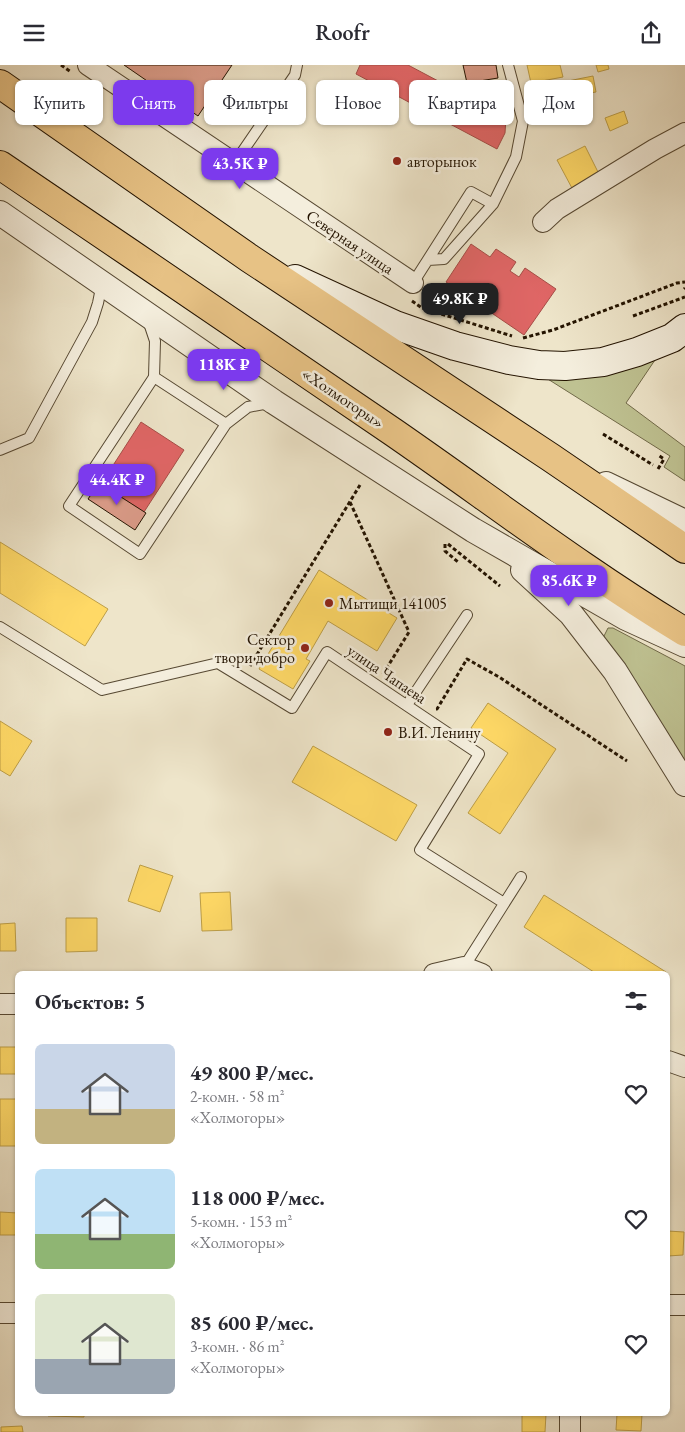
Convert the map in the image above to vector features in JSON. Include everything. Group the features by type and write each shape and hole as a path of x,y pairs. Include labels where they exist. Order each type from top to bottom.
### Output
{"highway":[{"path":"0,84 249,258 550,457 685,549"},
{"name":"«Холмогоры»","path":"0,165 394,433 519,522 646,608 685,632"}],"main road":[{"path":"249,258 395,325 455,345 509,360 539,365 565,366 603,362 637,352 672,338 685,328"}],"street":[{"name":"Северная улица","path":"88,65 413,283"},
{"path":"543,222 557,209 655,149 685,133"},
{"path":"0,213 274,401 473,530 626,618 685,645"},
{"path":"550,457 685,522"},
{"path":"473,530 536,581 571,614 615,671 685,784"},
{"path":"447,971 464,967 474,971"},
{"path":"0,1004 15,1004"},
{"path":"670,1062 685,1067"},
{"path":"670,1305 685,1305"},
{"path":"0,1313 15,1313"},
{"path":"570,1416 570,1432"}],"lane":[{"path":"234,164 294,75 297,65"},
{"path":"428,260 444,259 493,204 516,157 523,121 508,65"},
{"path":"413,283 471,193 493,204"},
{"path":"0,450 29,438 92,321 102,282"},
{"path":"145,312 155,341 154,377 69,506 140,554 226,424 248,407 274,401"},
{"path":"154,377 226,424"},
{"path":"407,705 468,615"},
{"name":"улица Чапаева","path":"0,627 102,690 218,663 292,708 327,652 479,754 420,850 504,903"},
{"path":"464,967 521,877"}],"path":[{"path":"633,316 685,297"},
{"path":"603,434 652,465"},
{"path":"658,455 664,459 658,469"},
{"path":"243,678 360,485"},
{"path":"350,502 409,632 377,685"},
{"path":"458,561 445,551 446,544 500,586"},
{"path":"407,705 437,709 467,659 499,677 627,761"}],"green space":[{"path":"657,357 626,403 685,447 685,481 664,467 670,456 543,376"},
{"path":"608,628 613,628 685,666 685,766 604,639"}],"building: Жильё":[{"path":"527,65 560,65 563,77 547,80 530,80"},
{"path":"596,65 608,65 609,69 598,72"},
{"path":"593,76 596,92 593,92 593,80 573,80"},
{"path":"624,111 628,123 610,131 605,118"},
{"path":"585,146 600,176 573,190 557,160"},
{"path":"0,542 108,609 85,646 0,593"},
{"path":"319,570 397,618 377,651 328,621 306,659 310,661 293,689 259,669"},
{"path":"488,703 556,749 500,834 468,813 508,753 471,728"},
{"path":"0,721 32,741 10,776 0,770"},
{"path":"313,746 417,805 396,841 292,782"},
{"path":"140,865 173,876 160,912 128,901"},
{"path":"230,892 232,930 202,931 200,893"},
{"path":"544,895 664,971 592,971 524,927"},
{"path":"66,918 97,918 97,951 66,952"},
{"path":"15,923 16,951 0,951 0,924"},
{"path":"0,1047 15,1047 15,1074 0,1074"},
{"path":"0,1099 15,1099 15,1146 0,1146"},
{"path":"0,1212 15,1213 15,1235 0,1235"},
{"path":"670,1231 684,1232 683,1255 670,1256"},
{"path":"48,1416 84,1416 84,1417"},
{"path":"522,1416 546,1416 545,1432 522,1432"},
{"path":"617,1416 642,1416 641,1431 616,1430"},
{"path":"22,1426 23,1432 1,1432 1,1427"}],"building: Торговля":[{"path":"360,65 408,65 436,80 409,80 409,102 399,97 399,80 367,80 356,74"},
{"path":"452,125 506,125 505,133 497,149"},
{"path":"471,244 490,257 496,249 516,262 510,271 519,277 525,268 556,289 524,335 446,282"},
{"path":"141,422 184,450 144,512 101,484"}],"building: Прочее":[{"path":"124,65 232,65 222,80 204,80 204,107 198,116 194,113 194,80 146,80"},
{"path":"463,65 496,65 498,78 466,80"},
{"path":"99,483 146,513 135,530 88,499"}],"place":[{"name":"авторынок","path":"397,161"},
{"name":"Мытищи 141005","path":"329,603"},
{"name":"Сектор твори добро","path":"305,648"},
{"name":"В.И. Ленину","path":"388,732"}]}
